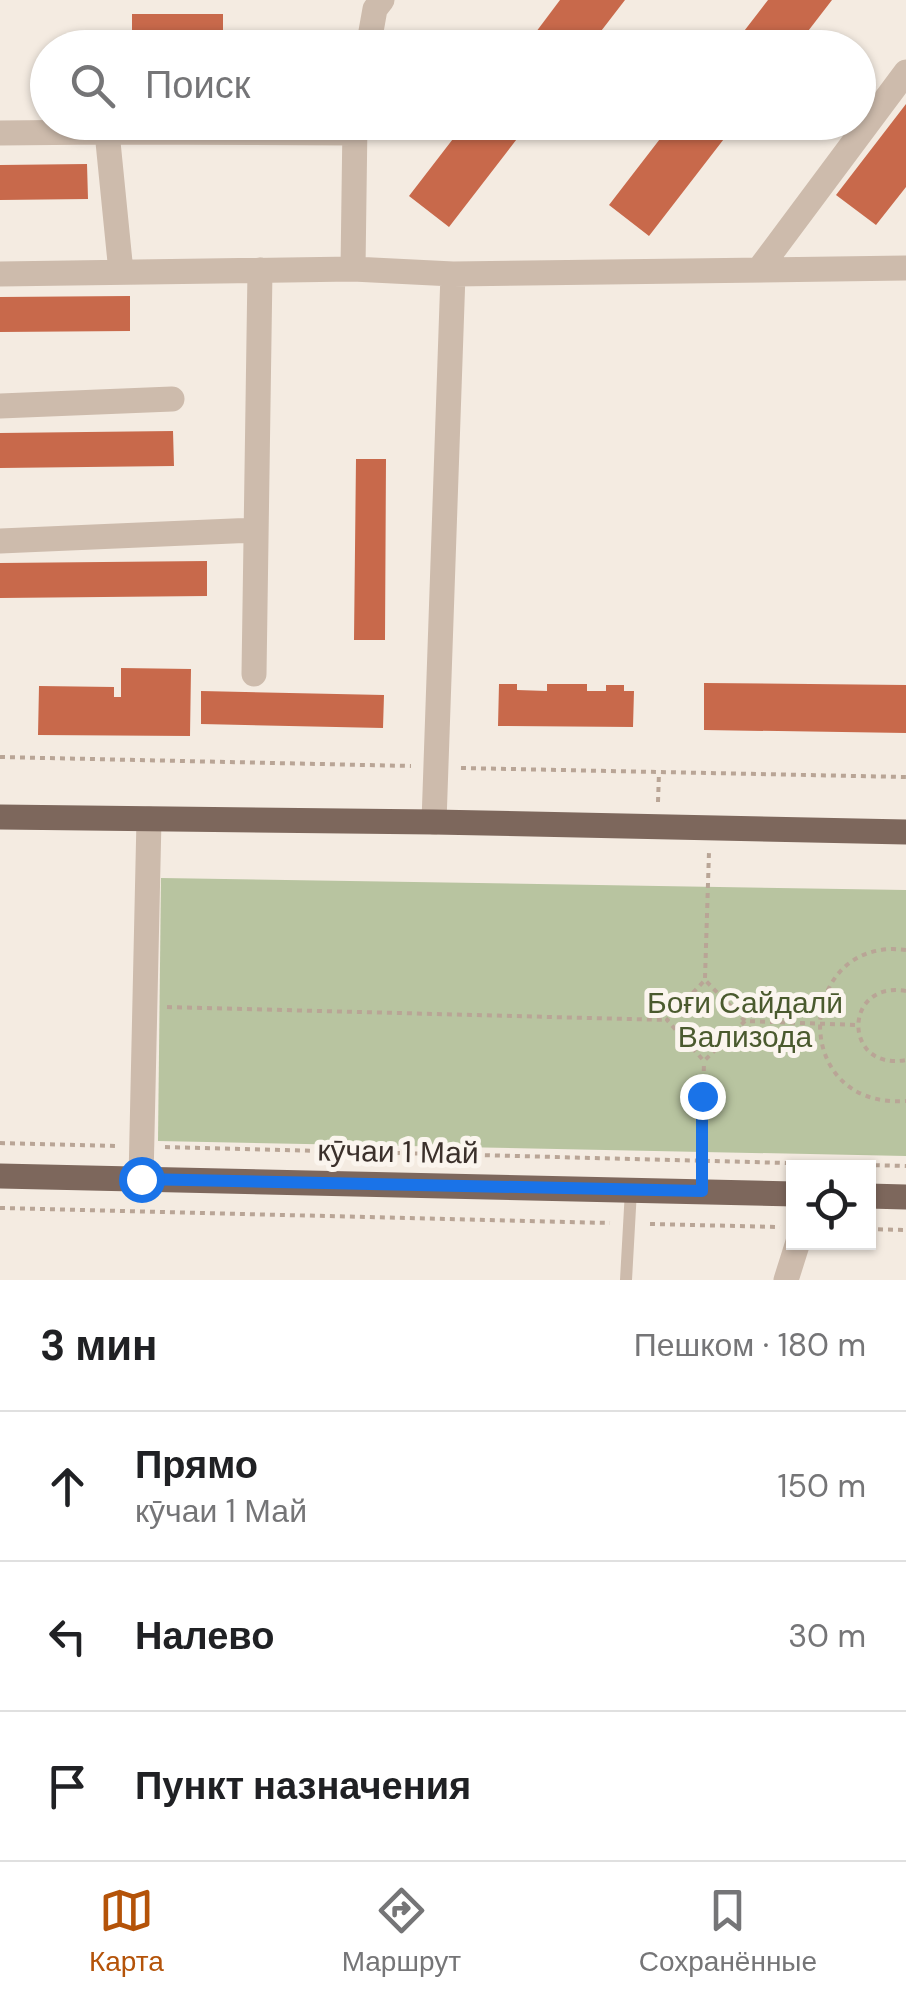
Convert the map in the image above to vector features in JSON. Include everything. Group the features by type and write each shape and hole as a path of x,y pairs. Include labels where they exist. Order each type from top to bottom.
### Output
{"main road":[{"path":"0,817 906,832"},
{"name":"кӯчаи 1 Май","path":"0,1176 786,1194"},
{"path":"876,1196 906,1197"}],"street":[{"path":"372,30 382,0"},
{"path":"876,112 906,72"},
{"path":"0,132 30,132"},
{"path":"108,140 121,272"},
{"path":"353,269 355,140"},
{"path":"760,268 855,140"},
{"path":"0,274 906,268"},
{"path":"254,674 260,270"},
{"path":"434,822 452,274"},
{"path":"0,406 172,399"},
{"path":"0,541 256,530"},
{"path":"141,1179 149,818"},
{"path":"786,1280 795,1250"}],"lane":[{"path":"626,1280 632,1190"}],"path":[{"path":"658,772 658,826"},
{"path":"667,1020 706,980 710,828"},
{"path":"906,950 880,950 849,964 827,990 818,1023 825,1057 846,1084 876,1100 906,1101"},
{"path":"706,980 745,1021 858,1024"},
{"path":"906,991 884,990 874,996 860,1013 858,1024 859,1036 872,1054 893,1062 906,1060"},
{"path":"146,1006 667,1020 704,1061 702,1191"},
{"path":"704,1061 745,1021"},
{"path":"0,1143 906,1166"},
{"path":"0,1208 786,1228"},
{"path":"876,1230 906,1230"}],"green space":[{"name":"Боғи Сайдалӣ Вализода","path":"161,878 906,890 906,1156 158,1141"}],"building":[{"path":"560,0 625,0 602,30 538,30"},
{"path":"768,0 832,0 809,30 745,30"},
{"path":"132,14 223,14 223,30 132,30"},
{"path":"906,104 906,187 876,225 836,195"},
{"path":"452,140 516,140 449,227 409,196"},
{"path":"659,140 723,140 649,236 609,205"},
{"path":"87,164 88,199 0,200 0,165"},
{"path":"130,296 130,331 0,332 0,297"},
{"path":"173,431 174,466 0,468 0,433"},
{"path":"356,459 386,459 385,640 354,640"},
{"path":"207,561 207,596 0,598 0,563"},
{"path":"121,668 191,669 190,736 38,735 39,686 114,687 114,697 121,697"},
{"path":"704,683 906,685 906,733 704,730"},
{"path":"499,684 517,684 517,690 547,691 547,684 587,684 587,691 606,691 606,685 624,685 624,691 634,691 633,727 498,726"},
{"path":"201,691 384,695 383,728 201,724"}],"route":[{"path":"141,1179 702,1191 702,1096"}]}
